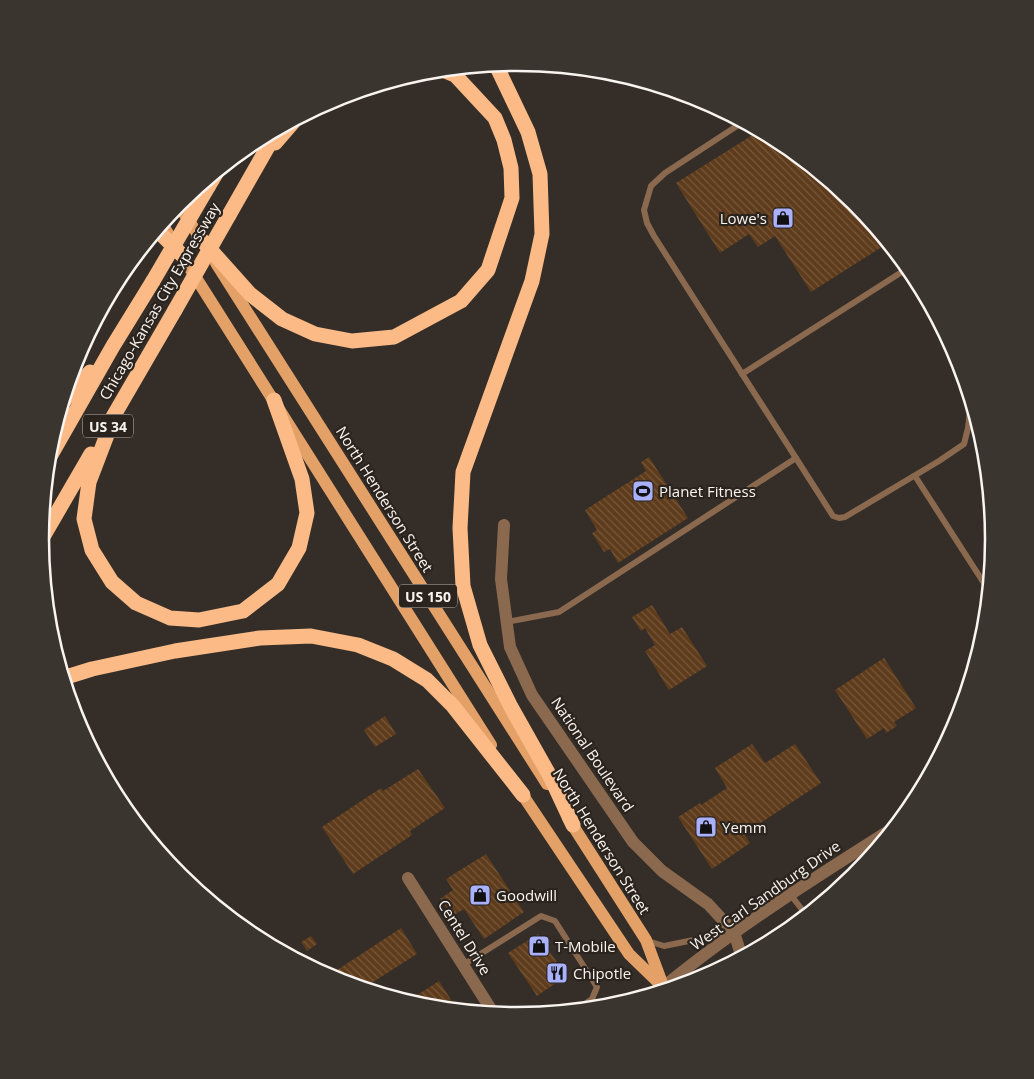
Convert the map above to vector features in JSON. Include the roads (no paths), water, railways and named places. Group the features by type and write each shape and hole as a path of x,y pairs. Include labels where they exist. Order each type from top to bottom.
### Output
{"highway":[{"path":"499,72 528,132 540,174 542,234 532,281 463,472 460,528 463,586 480,645 511,707 551,778 573,825"},
{"path":"199,237 250,294 282,319 315,334 352,341 394,337 461,301 488,270 512,198 511,168 504,140 495,118 455,75"},
{"path":"261,159 282,134"},
{"name":"Chicago-Kansas City Expressway","path":"49,526 271,141"},
{"name":"Chicago-Kansas City Expressway","path":"60,439 208,187"},
{"path":"162,235 182,256"},
{"path":"74,389 113,346"},
{"path":"115,414 89,482 84,519 92,550 112,582 136,603 170,618 200,620 243,611 278,584 299,548 307,513 302,479 274,400"},
{"path":"70,676 92,669 174,651 260,638 311,636 358,645 393,659 427,680 453,706 523,795"}],"main road":[{"name":"North Henderson Street","path":"183,211 646,940 660,986"},
{"name":"US 150","path":"166,230 523,795 629,954 658,986"}],"street":[{"name":"National Boulevard","path":"504,525 501,579 510,646 532,695 633,842 662,871 708,904 734,932 740,951"},
{"name":"West Carl Sandburg Drive","path":"672,982 734,932 876,840"},
{"name":"Centel Drive","path":"408,878 490,1007"}],"lane":[{"path":"736,126 665,173 651,186 644,210 647,222 654,236 833,516 845,517 915,476 964,444 969,418"},
{"path":"742,374 901,272"},
{"path":"507,622 559,612 796,458"},
{"path":"915,476 983,582"},
{"path":"790,894 802,911"},
{"path":"463,965 541,916 555,921 597,987 592,999 587,1002"},
{"path":"646,940 664,946 734,932"}],"place":[{"name":"Lowe's","path":"783,218"},
{"name":"Planet Fitness","path":"643,491"},
{"name":"Yemm","path":"706,827"},
{"name":"Goodwill","path":"480,895"},
{"name":"T-Mobile","path":"539,946"},
{"name":"Chipotle","path":"557,973"}]}
